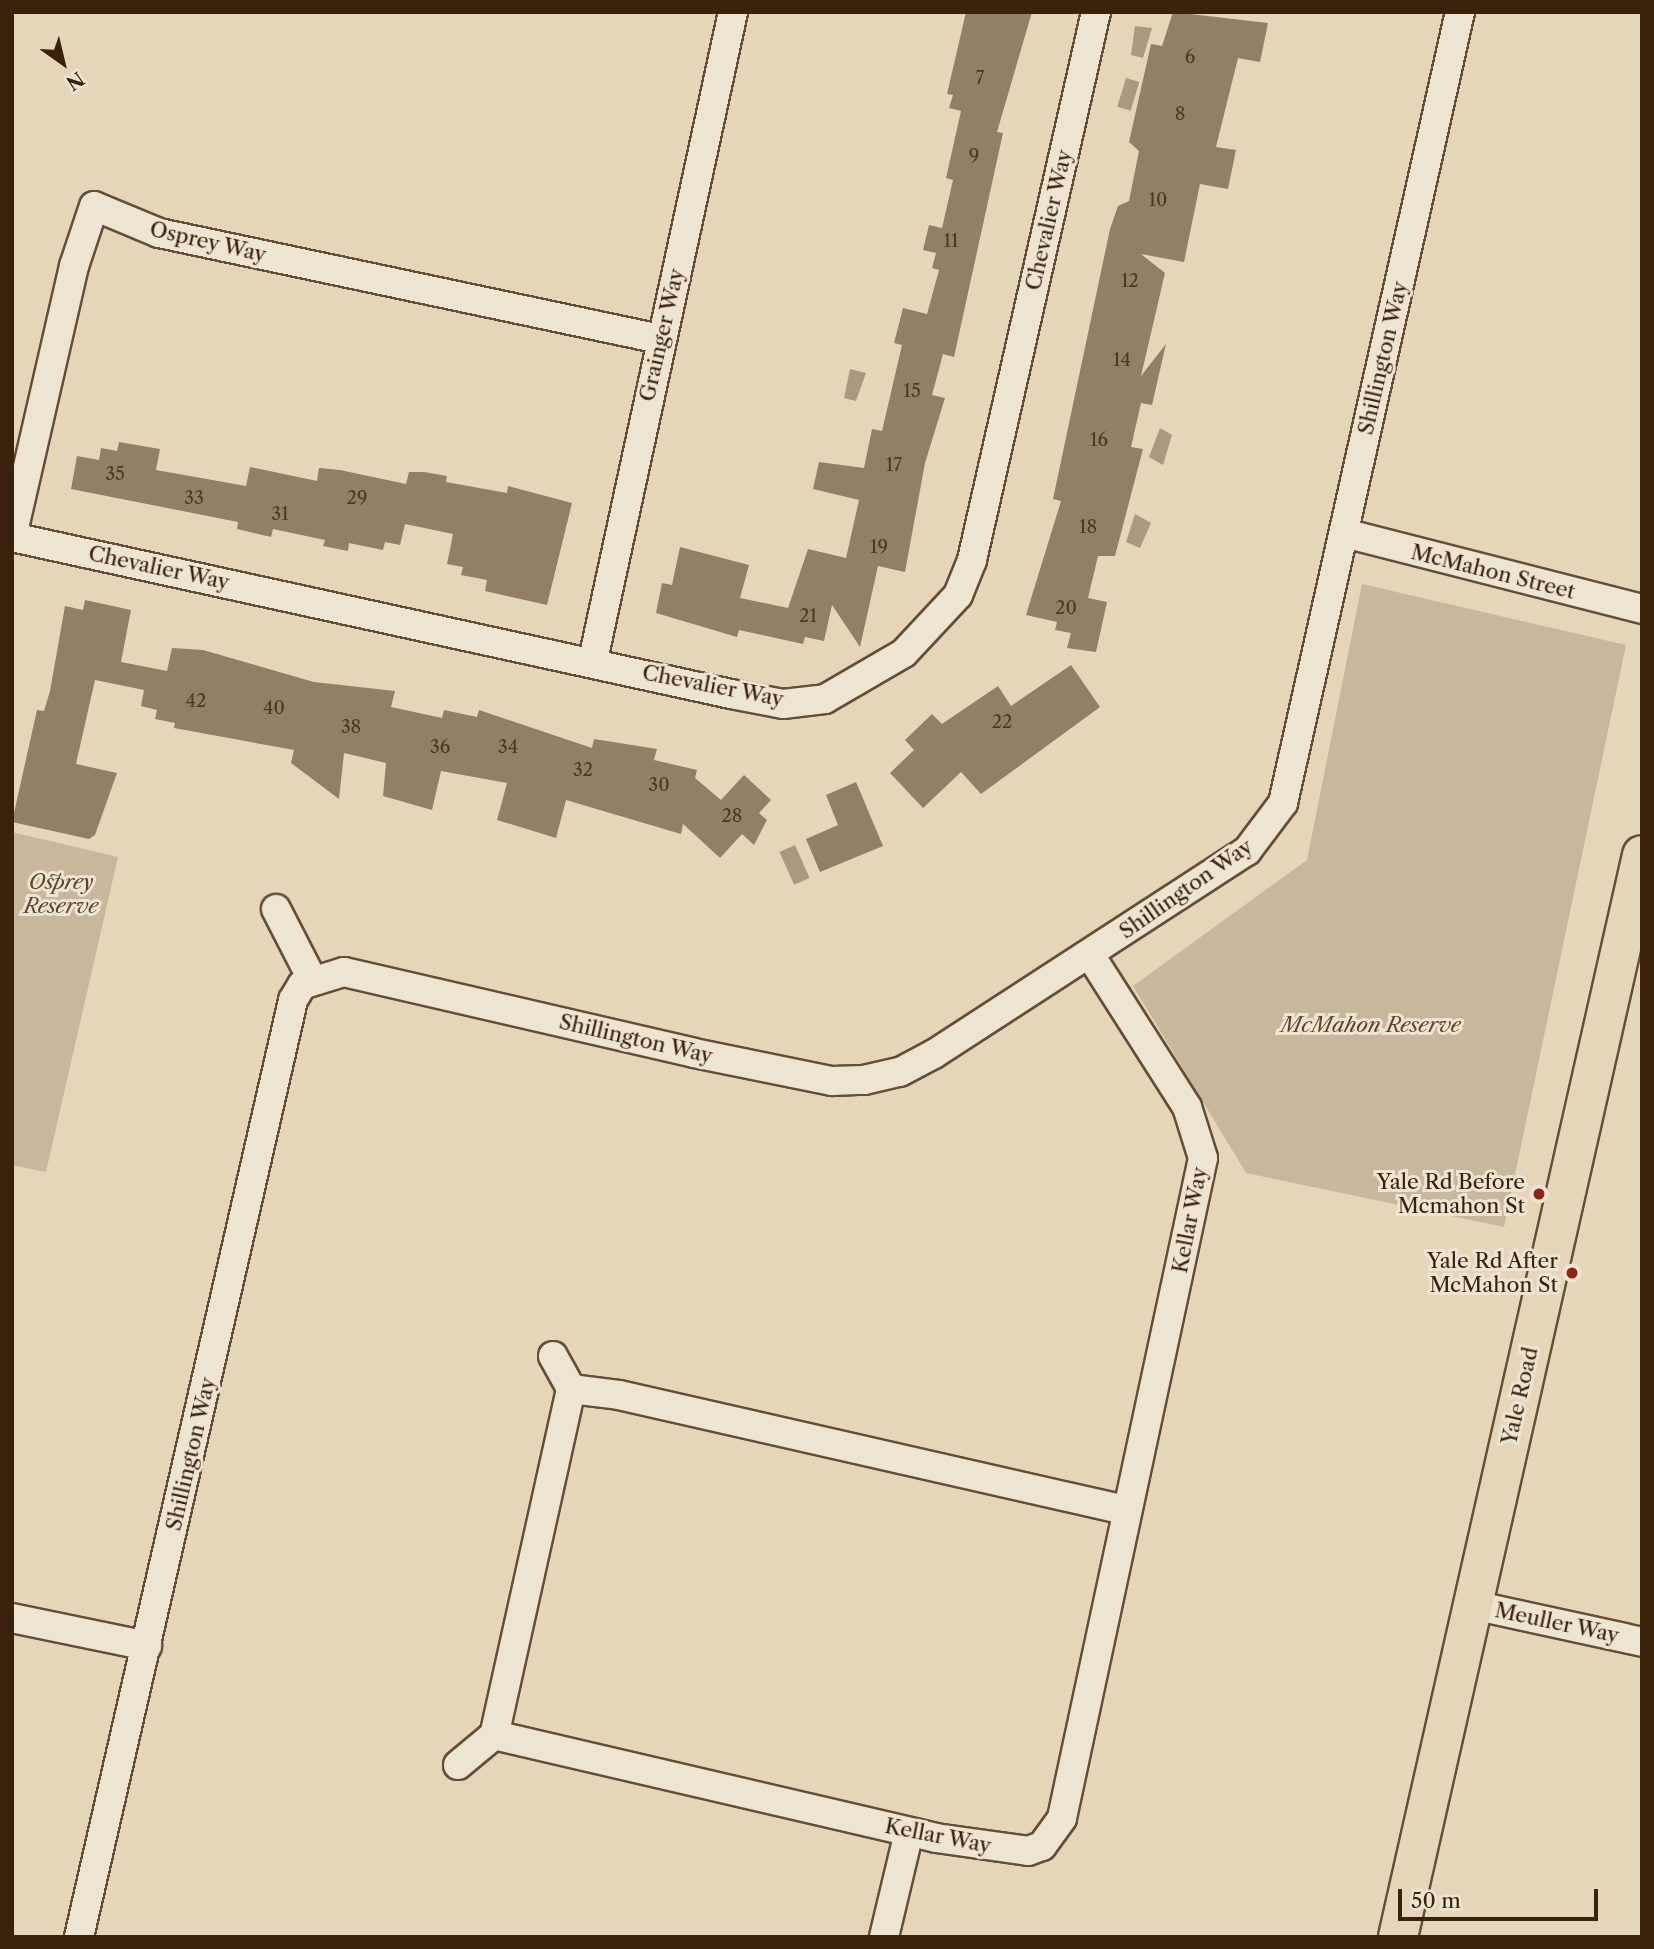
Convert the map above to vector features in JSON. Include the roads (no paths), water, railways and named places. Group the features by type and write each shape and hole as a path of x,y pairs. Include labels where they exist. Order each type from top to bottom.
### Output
{"main road":[{"name":"Yale Road","path":"1398,1937 1642,855"}],"street":[{"name":"Grainger Way","path":"593,660 660,338 733,12"},
{"name":"Chevalier Way","path":"12,537 593,660 783,704 825,699 904,653 947,613 972,560 1096,12"},
{"name":"Shillington Way","path":"79,1937 293,1000 311,977 344,972 694,1053 832,1081 864,1080 900,1072 934,1054 1213,876 1269,830 1283,803 1460,12"},
{"name":"Osprey Way","path":"12,537 74,266 94,206 159,233 660,338"},
{"name":"McMahon Street","path":"1344,533 1642,610"},
{"path":"276,909 311,977"},
{"name":"Kellar Way","path":"494,1735 909,1832 1028,1852 1056,1833 1203,1158 1187,1107 1090,955"},
{"path":"458,1765 494,1735 571,1389 553,1356"},
{"path":"571,1389 620,1395 1125,1510"},
{"name":"Meuller Way","path":"1473,1605 1642,1642"},
{"path":"12,1618 147,1646"},
{"path":"884,1937 909,1832"}],"place":[{"name":"Yale Rd Before Mcmahon St","path":"1539,1194"},
{"name":"Yale Rd After McMahon St","path":"1572,1273"}],"park label":[{"name":"Osprey Reserve","path":"61,894"},
{"name":"McMahon Reserve","path":"1371,1025"}]}
